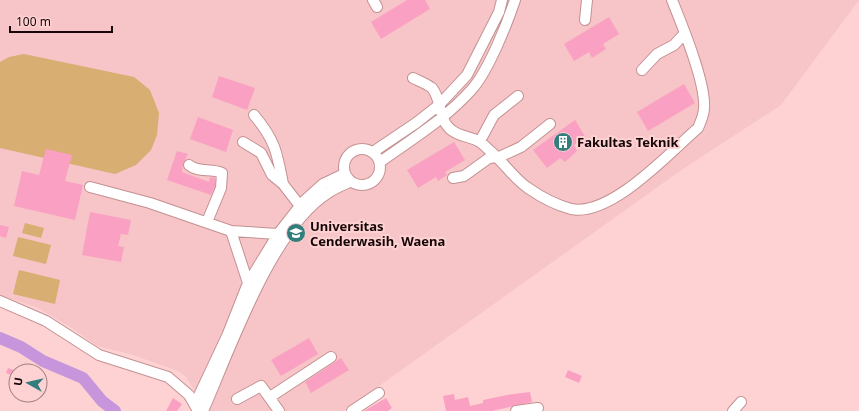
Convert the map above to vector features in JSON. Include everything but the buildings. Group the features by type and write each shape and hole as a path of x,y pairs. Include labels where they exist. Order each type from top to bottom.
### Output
{"street":[{"path":"373,152 416,123 439,104 468,75 499,12 502,0"},
{"path":"380,162 441,118 473,87 482,74 508,21 515,0"},
{"path":"585,20 587,0"},
{"path":"413,78 432,89 439,104 441,118 455,133 480,141 527,187 552,202 572,209 593,208 610,202 629,188 698,128 703,118 705,107 701,88 685,33 672,0"},
{"path":"642,70 657,54 674,44 685,33"},
{"path":"480,141 494,116 518,96"},
{"path":"254,115 269,133 278,155 283,184"},
{"path":"453,178 464,176 489,158 499,158 521,147 550,124"},
{"path":"243,142 261,152 272,175 283,184 300,206"},
{"path":"196,408 248,283 278,234 300,206 323,184 347,178 363,186 374,180 378,175 380,162 373,152 364,148 355,149 347,155 343,164 347,178"},
{"path":"189,165 200,170 222,173 221,188 207,222"},
{"path":"203,411 255,292 280,248 311,207 347,178"},
{"path":"90,187 207,222 231,231 278,234"},
{"path":"231,231 248,283"},
{"path":"0,301 46,321 99,355 168,377 183,388 196,408"},
{"path":"270,397 331,357"},
{"path":"237,399 261,386 279,411"},
{"path":"352,411 379,393"},
{"path":"733,411 741,402"},
{"path":"521,411 538,408"}],"shaded area":[{"name":"Universitas Cenderwasih, Waena","path":"0,0 859,0 781,105 680,171 344,411 208,411 186,377 178,371 130,354 97,346 72,328 38,308 0,295"},
{"path":"24,54 134,77 150,90 159,113 157,135 151,150 136,165 115,174 0,148 0,62 9,57"},
{"path":"25,223 44,228 41,238 22,233"},
{"path":"18,237 51,245 46,264 13,256"},
{"path":"19,270 60,280 55,304 13,294"}],"waterway":[{"path":"0,338 21,347 43,361 83,378 102,401 115,411"}],"place":[{"name":"Fakultas Teknik","path":"563,142"},
{"name":"Universitas Cenderwasih, Waena","path":"296,233"}]}
